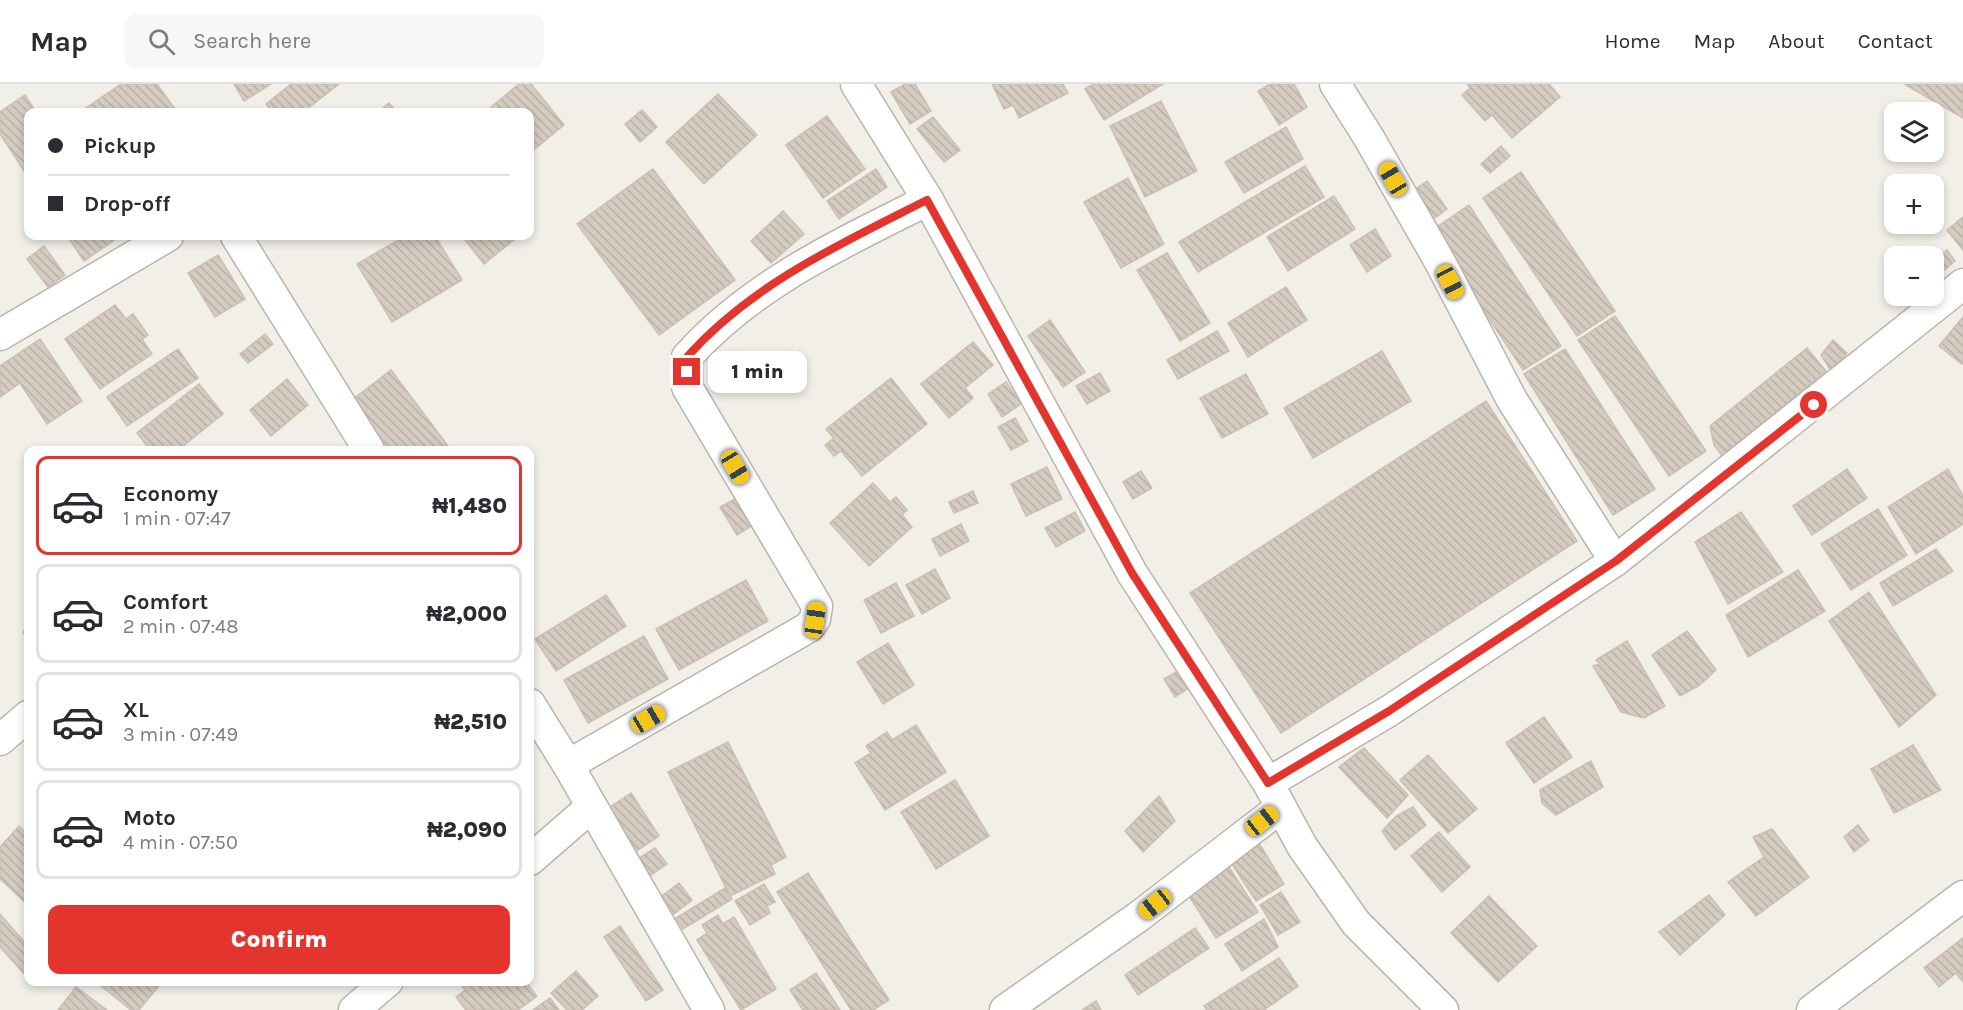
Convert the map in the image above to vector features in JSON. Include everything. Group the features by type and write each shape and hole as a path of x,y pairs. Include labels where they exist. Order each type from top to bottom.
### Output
{"street":[{"path":"856,84 927,200 1132,573 1274,795 1302,846 1356,923 1443,1010"},
{"path":"1335,84 1369,138 1440,262 1512,400 1616,561"},
{"path":"568,765 809,627 815,620 817,606 687,387 687,357 714,327 803,263 927,200"},
{"path":"0,335 161,240"},
{"path":"238,240 366,446"},
{"path":"1005,1010 1138,917 1274,795 1389,711 1616,561 1963,284"},
{"path":"534,710 568,765 709,1010"},
{"path":"0,740 24,719"},
{"path":"534,857 591,807"},
{"path":"1812,1010 1963,896"},
{"path":"354,1010 382,986"}],"building":[{"path":"121,84 157,84 174,108 86,108"},
{"path":"234,84 271,84 244,101"},
{"path":"291,84 339,84 308,108 269,108 266,104"},
{"path":"519,84 531,84 564,125 534,150 534,108 491,107"},
{"path":"905,84 915,84 931,111 910,124 891,92"},
{"path":"992,84 1063,84 1068,93 1019,118 1013,105 1004,109"},
{"path":"1093,84 1163,84 1104,120 1085,89"},
{"path":"1270,84 1294,84 1307,107 1279,125 1258,91"},
{"path":"1467,84 1549,84 1560,97 1512,138 1492,115 1485,121 1462,95 1470,88"},
{"path":"1904,84 1963,84 1963,118 1944,107 1944,102 1935,102"},
{"path":"718,94 757,135 704,184 666,142"},
{"path":"25,95 33,108 24,108 24,171 0,134 0,112"},
{"path":"1161,101 1197,171 1145,197 1110,126"},
{"path":"389,103 393,108 383,108"},
{"path":"642,110 657,127 640,142 625,124"},
{"path":"827,116 865,169 823,198 786,145"},
{"path":"933,117 960,150 944,162 917,129"},
{"path":"1286,127 1303,159 1244,193 1225,162"},
{"path":"1501,146 1510,156 1490,173 1481,164"},
{"path":"1305,166 1324,197 1198,272 1179,242"},
{"path":"653,169 735,280 659,335 577,224"},
{"path":"876,169 887,187 839,219 827,201"},
{"path":"1521,172 1615,311 1577,336 1483,198"},
{"path":"1128,178 1164,244 1121,268 1084,202"},
{"path":"1427,181 1447,209 1428,223 1407,195"},
{"path":"1334,196 1355,229 1288,271 1267,237"},
{"path":"1469,205 1561,346 1523,370 1431,231"},
{"path":"783,211 804,234 771,263 751,241"},
{"path":"1963,217 1963,250 1947,230"},
{"path":"1375,229 1391,256 1367,272 1350,245"},
{"path":"70,240 115,240 84,261"},
{"path":"398,240 437,240 462,280 392,322 357,264"},
{"path":"465,240 514,240 484,264"},
{"path":"44,246 65,275 48,287 27,259"},
{"path":"1947,250 1955,261 1944,270 1944,252"},
{"path":"1167,253 1210,323 1180,341 1137,270"},
{"path":"218,255 245,299 215,317 188,273"},
{"path":"1286,287 1307,320 1248,357 1228,323"},
{"path":"115,305 126,319 133,314 148,335 142,339 152,354 100,389 65,339"},
{"path":"1615,316 1706,451 1669,476 1578,340"},
{"path":"1963,317 1963,362 1962,364 1939,346"},
{"path":"1050,320 1085,372 1063,387 1028,336"},
{"path":"1217,331 1229,351 1178,379 1167,360"},
{"path":"265,334 273,344 248,363 240,354"},
{"path":"40,339 82,401 47,424 20,383 0,397 0,366"},
{"path":"1833,340 1847,353 1831,371 1821,355"},
{"path":"973,342 993,365 965,388 973,398 949,418 921,384"},
{"path":"1807,348 1826,371 1722,456 1714,445 1710,426"},
{"path":"178,349 198,378 127,426 107,397"},
{"path":"1565,349 1655,489 1613,515 1524,374"},
{"path":"1382,351 1411,401 1313,458 1284,408"},
{"path":"391,370 448,446 387,446 352,400"},
{"path":"1100,373 1110,391 1087,404 1076,386"},
{"path":"1246,374 1268,414 1222,438 1200,398"},
{"path":"891,378 927,424 862,476 841,451 834,456 825,445 834,438 826,429"},
{"path":"287,379 308,405 271,436 250,410"},
{"path":"1006,382 1021,404 1002,417 988,394"},
{"path":"199,384 223,414 183,446 147,446 137,433"},
{"path":"1486,401 1577,541 1281,733 1190,593"},
{"path":"1015,418 1028,441 1011,450 998,427"},
{"path":"1047,467 1062,499 1026,516 1011,484"},
{"path":"1847,469 1867,498 1812,535 1793,506"},
{"path":"1948,469 1963,496 1963,524 1916,554 1888,507"},
{"path":"1141,471 1152,488 1133,499 1123,482"},
{"path":"873,483 890,502 896,497 907,510 902,515 912,527 869,566 830,523"},
{"path":"973,491 978,503 954,513 949,502"},
{"path":"742,495 758,522 737,535 720,507"},
{"path":"1878,509 1907,555 1851,590 1821,544"},
{"path":"1075,512 1085,531 1056,547 1045,528"},
{"path":"1741,512 1783,572 1728,604 1695,542"},
{"path":"961,524 969,541 940,556 932,539"},
{"path":"1936,549 1953,571 1893,606 1880,583"},
{"path":"935,569 950,598 922,614 906,585"},
{"path":"1798,570 1825,611 1748,657 1726,615"},
{"path":"746,580 768,621 679,670 656,629"},
{"path":"896,583 914,616 881,633 864,600"},
{"path":"1869,592 1936,695 1899,727 1829,621"},
{"path":"606,595 626,626 556,671 535,639"},
{"path":"1687,631 1716,670 1700,685 1680,696 1652,655"},
{"path":"644,636 668,679 588,723 564,680"},
{"path":"1627,641 1665,706 1644,718 1621,712 1593,666 1600,664 1596,660"},
{"path":"888,643 914,685 883,704 857,662"},
{"path":"1178,671 1189,688 1175,697 1164,679"},
{"path":"1544,717 1572,757 1534,783 1506,743"},
{"path":"916,725 946,772 885,810 855,763 871,753 866,746 887,732 892,740"},
{"path":"728,742 786,857 771,865 775,874 730,896 668,772"},
{"path":"1913,745 1941,790 1894,813 1871,769"},
{"path":"1364,748 1408,795 1387,818 1339,767"},
{"path":"1428,755 1477,809 1448,833 1400,780"},
{"path":"1591,761 1603,787 1556,815 1542,803 1540,790"},
{"path":"955,780 989,836 936,869 901,812"},
{"path":"631,793 659,836 635,852 607,809"},
{"path":"1159,796 1175,821 1143,852 1125,831"},
{"path":"1413,807 1426,825 1395,850 1382,831 1396,816"},
{"path":"1858,825 1869,840 1854,852 1844,837"},
{"path":"19,826 24,831 24,901 0,879 0,847"},
{"path":"1772,829 1809,877 1756,916 1728,882 1764,857 1753,837"},
{"path":"1439,832 1470,867 1442,892 1411,856"},
{"path":"1257,840 1284,884 1256,901 1228,858"},
{"path":"655,848 667,864 648,877 636,860"},
{"path":"1227,864 1258,912 1216,938 1185,890"},
{"path":"808,873 889,1000 873,1010 851,1010 777,892"},
{"path":"679,883 692,900 674,914 662,896"},
{"path":"764,884 775,902 767,906 770,913 750,925 735,901"},
{"path":"725,888 732,899 683,929 676,918"},
{"path":"1281,892 1300,922 1278,935 1260,905"},
{"path":"1709,895 1725,915 1680,955 1659,932"},
{"path":"1489,896 1537,946 1498,982 1451,933"},
{"path":"0,914 24,941 24,974 0,947"},
{"path":"718,915 723,924 734,917 776,989 741,1010 697,940 707,933 702,925"},
{"path":"1264,919 1278,947 1242,971 1225,944"},
{"path":"620,926 663,990 646,1001 604,937"},
{"path":"1195,928 1209,948 1138,995 1125,975"},
{"path":"1963,938 1963,982 1956,973 1939,987 1924,968"},
{"path":"1279,958 1298,986 1264,1010 1207,1010 1204,1006"},
{"path":"576,971 598,996 582,1010 567,1010 551,993"},
{"path":"816,973 840,1010 803,1010 790,990"},
{"path":"101,986 159,986 139,1010 131,1010"},
{"path":"462,986 529,986 537,996 518,1010 466,1010 456,997 465,990"},
{"path":"76,987 107,1010 58,1010"},
{"path":"550,998 559,1010 533,1010"},
{"path":"1096,1001 1101,1010 1082,1010"}],"route":[{"path":"687,372 687,357 714,327 803,263 927,200 1132,573 1268,783 1389,711 1616,561 1814,405"}]}
